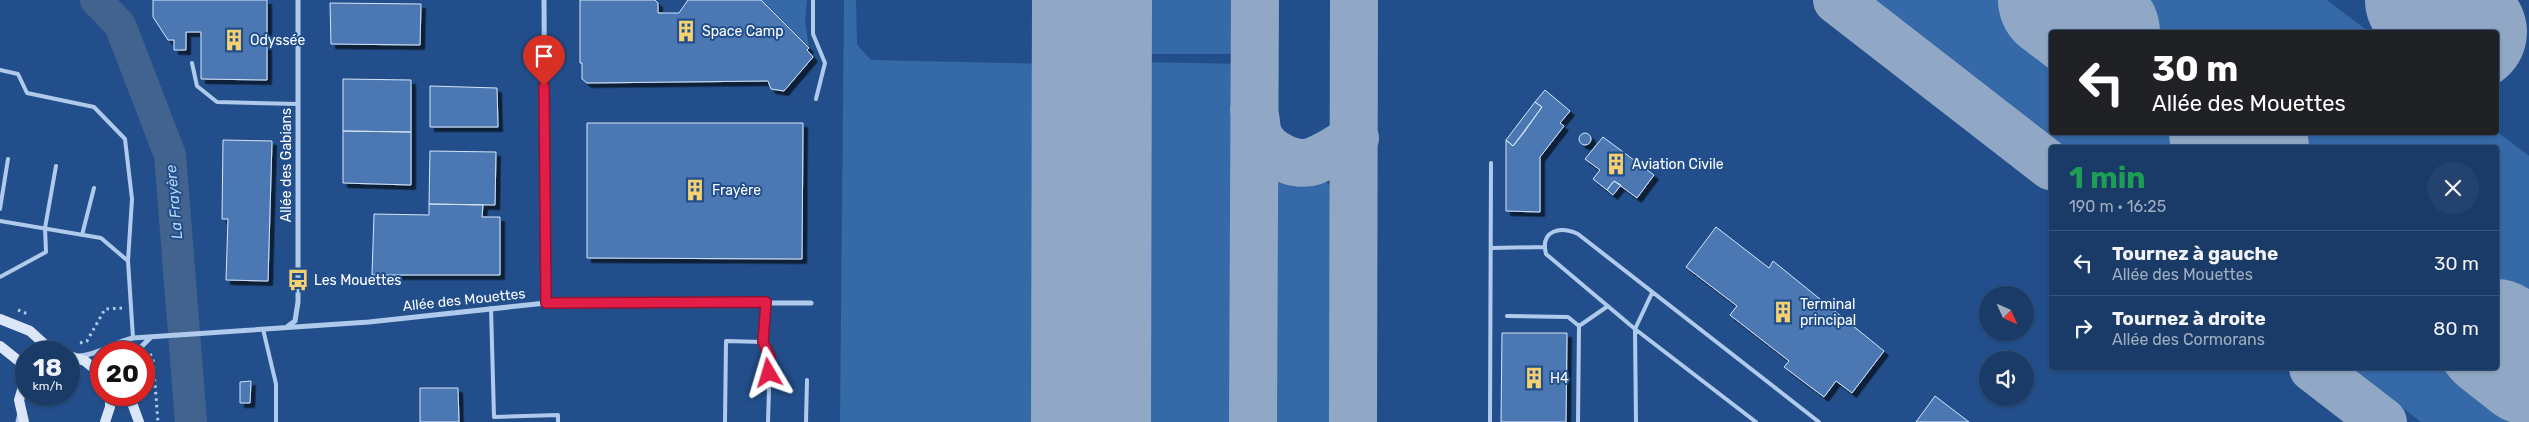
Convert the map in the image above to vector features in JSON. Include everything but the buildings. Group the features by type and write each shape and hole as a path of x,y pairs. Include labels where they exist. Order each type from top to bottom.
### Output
{"main road":[{"path":"0,319 30,331 41,341"},
{"path":"0,346 15,358"},
{"path":"20,406 21,419"},
{"path":"108,420 109,406"},
{"path":"134,406 139,422"}],"street":[{"name":"Allée des Gabians","path":"288,326 295,321 298,312 298,0"},
{"path":"544,0 546,303"},
{"name":"Allée des Mouettes","path":"80,357 92,356 120,341 133,338 369,322 546,303 811,303"},
{"path":"147,341 150,338"}],"lane":[{"path":"813,0 813,34 826,63 816,99"},
{"path":"192,63 198,86 217,102 298,104"},
{"path":"0,70 18,74 27,93 94,107 125,139 132,200 128,261 133,338"},
{"path":"0,209 8,159"},
{"path":"1490,422 1491,163"},
{"path":"0,277 46,252 45,228 56,166"},
{"path":"82,235 94,188"},
{"path":"0,221 101,238 128,261"},
{"path":"1756,422 1635,329 1546,254 1544,247 1547,237 1555,230 1567,229 1578,234 1819,422"},
{"path":"1491,248 1544,247"},
{"path":"1636,422 1635,329 1652,293"},
{"path":"766,302 763,342 770,357 768,422"},
{"path":"1579,326 1608,306"},
{"path":"491,308 494,417 558,415 558,422"},
{"path":"1507,316 1568,317 1579,326"},
{"path":"1578,422 1579,326"},
{"path":"262,329 276,384 276,422"},
{"path":"726,422 726,341 763,342"},
{"path":"806,422 807,380"}],"path":[{"path":"80,343 87,341 104,309 130,308"},
{"path":"8,309 25,312 33,317"},
{"path":"155,384 158,422"}],"shaded area":[{"name":"Space Camp","path":"761,0 807,0 805,21 809,48"},
{"path":"844,0 856,0 857,45 871,60 1054,64 1052,422 840,422"},
{"path":"1141,0 1242,0 1243,54 1140,54"},
{"path":"1876,0 2327,0 2366,30 2049,30 2049,134"},
{"path":"1139,62 1242,64 1241,422 1138,422"},
{"path":"2499,133 2529,156 2529,422 2421,422 2354,370 2499,370 2499,145 2063,145 2050,135 2499,135"},
{"path":"1300,174 1323,178 1336,193 1335,422 1267,422 1269,198 1279,181"}],"waterway":[{"name":"La Frayère","path":"96,0 120,25 170,155 191,422"}],"taxiway":[{"path":"1253,422 1255,0"},
{"path":"1353,422 1354,0"},
{"path":"1837,0 2049,164"},
{"path":"1254,110 1258,134 1262,141 1274,153 1289,161 1306,163 1314,161 1330,154 1355,138"},
{"path":"2316,370 2383,422"}],"runway":[{"path":"1091,422 1092,0"},
{"path":"2058,0 2097,30"},
{"path":"2425,0 2464,30"},
{"path":"2233,135 2245,145"},
{"path":"2499,341 2529,365"}],"place":[{"name":"Space Camp","path":"686,31"},
{"name":"Odyssée","path":"234,40"},
{"name":"Aviation Civile","path":"1616,164"},
{"name":"Frayère","path":"695,190"},
{"name":"Les Mouettes","path":"298,280"},
{"name":"Terminal principal","path":"1783,312"},
{"name":"H4","path":"1534,378"}],"route":[{"path":"544,86 546,303 766,302 766,326 763,342 770,357 769,373"}]}
